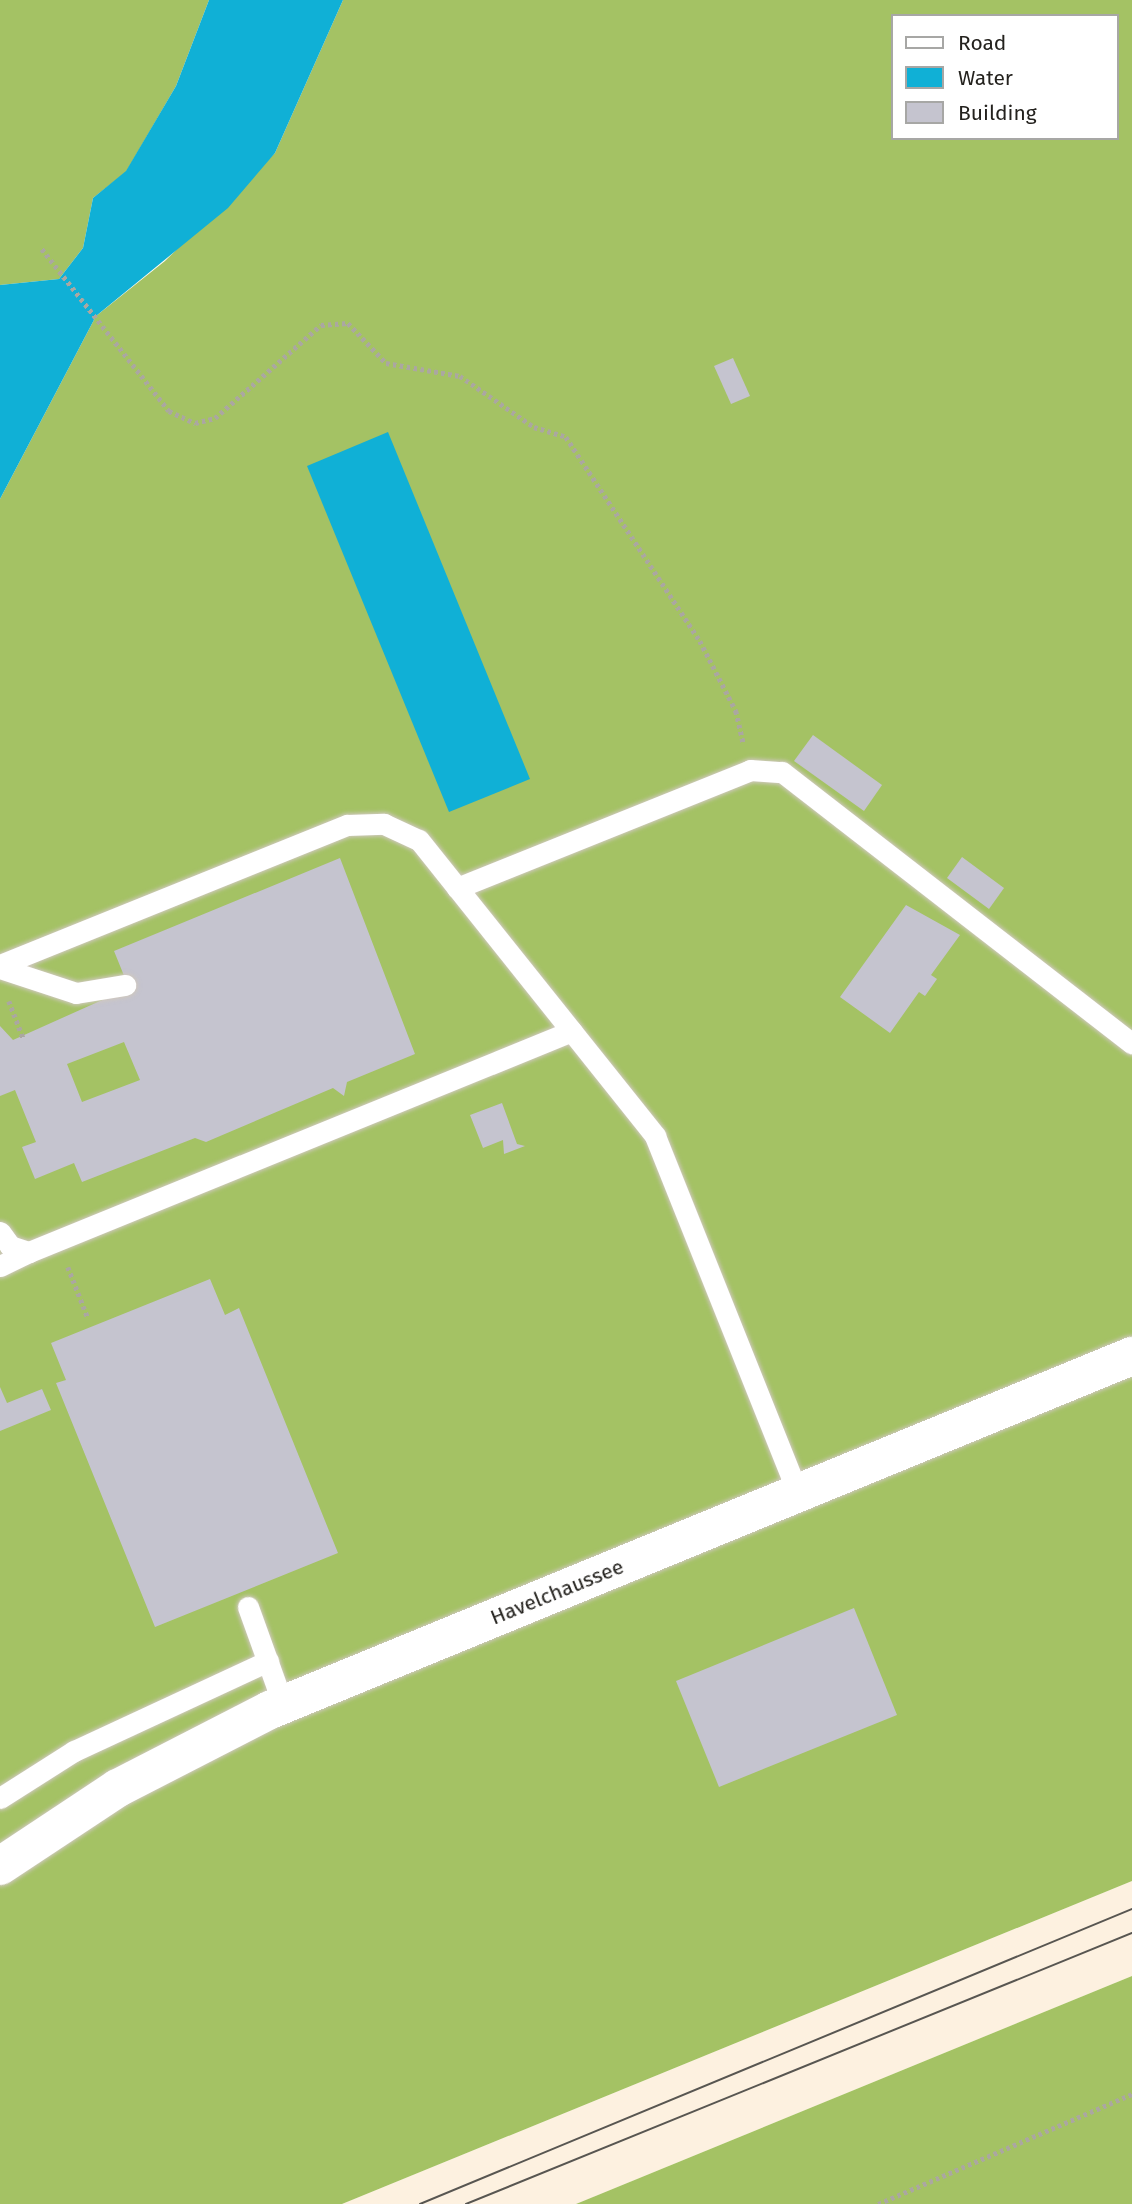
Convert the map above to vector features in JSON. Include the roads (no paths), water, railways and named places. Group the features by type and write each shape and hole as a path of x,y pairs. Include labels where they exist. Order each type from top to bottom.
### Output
{"street":[{"name":"Havelchaussee","path":"0,1866 118,1788 283,1704 1132,1356"}],"lane":[{"path":"457,888 750,771 782,772 1132,1043"},
{"path":"2,974 347,825 384,824 419,840 655,1136 798,1494"},
{"path":"2,974 75,993 125,985"},
{"path":"0,1266 572,1031"},
{"path":"0,1232 10,1246 29,1252"},
{"path":"248,1608 283,1704"},
{"path":"0,1798 74,1751 268,1661"}],"water":[{"path":"209,0 343,0 275,153 228,208 96,316 0,499 0,285 59,279 83,248 93,198 126,171 176,86"},
{"path":"388,432 530,779 449,812 307,466"}],"tram line":[{"path":"420,2204 1132,1909"},
{"path":"466,2204 1132,1933"}]}
